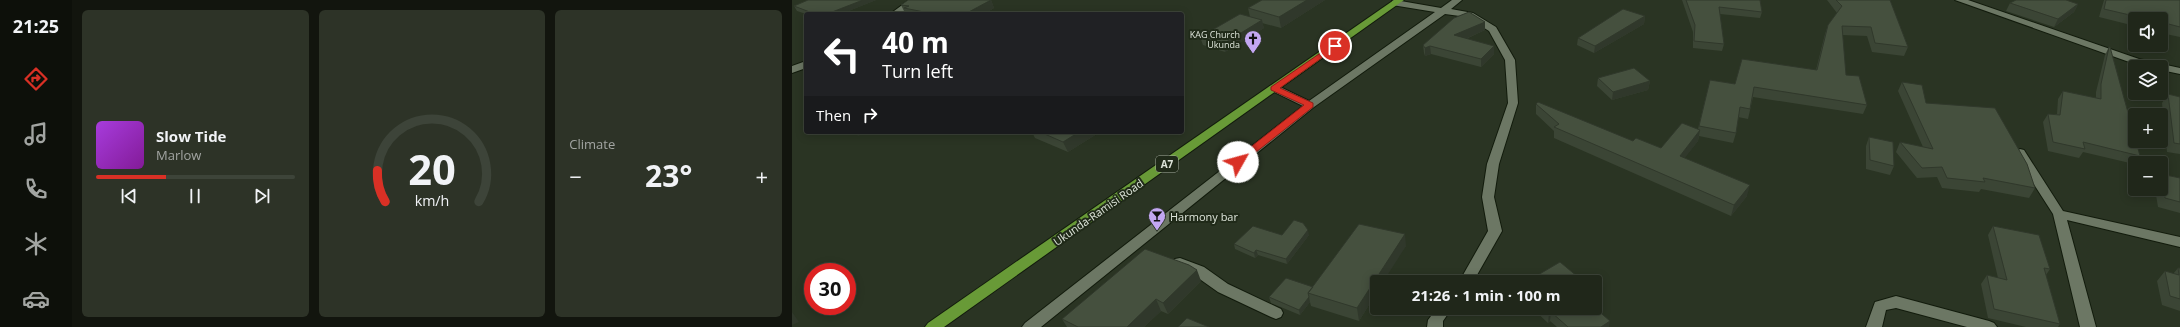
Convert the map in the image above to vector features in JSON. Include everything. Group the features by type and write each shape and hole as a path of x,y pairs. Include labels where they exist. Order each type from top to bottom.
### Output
{"highway":[{"name":"Ukunda-Ramisi Road","path":"933,327 1397,2"}],"street":[{"path":"898,12 915,0"},
{"path":"1030,327 1310,105 1458,0"},
{"path":"1959,0 2136,61 2180,71"},
{"path":"1397,2 1442,12 1470,16 1493,29 1510,60 1513,103 1493,164 1488,197 1495,231 1470,275"},
{"path":"792,70 804,65"},
{"path":"1274,88 1310,105"},
{"path":"2014,145 2059,214 2088,321 2088,327"},
{"path":"2059,214 2180,242"},
{"path":"1129,248 1157,255 1199,271 1223,288 1276,313"},
{"path":"1874,327 1880,306 1896,302 1989,327"},
{"path":"1434,326 1440,315"}],"building":[{"path":"808,0 863,0 832,12 810,12 794,6"},
{"path":"908,0 991,0 969,12 924,12 904,8 909,6 901,5"},
{"path":"1262,0 1307,0 1279,17 1248,8"},
{"path":"1686,0 1760,0 1762,12 1719,7 1724,44 1694,41 1695,25"},
{"path":"1836,0 1890,0 1908,47 1875,43 1871,27 1842,26 1846,75 1859,76 1867,105 1754,87 1750,109 1740,107 1736,133 1699,126 1710,80 1735,84 1742,59 1817,70 1828,25 1842,6"},
{"path":"2016,0 2066,0 2078,4 2058,19 2010,3"},
{"path":"2106,0 2180,0 2180,27 2168,24 2168,12 2128,12 2128,15 2104,9"},
{"path":"1623,9 1645,16 1595,46 1578,38"},
{"path":"1469,12 1485,22 1454,35 1494,46 1481,59 1430,46 1425,48 1423,45 1454,18"},
{"path":"1240,14 1262,20 1223,44 1200,37"},
{"path":"2110,47 2128,113 2128,148 2138,148 2140,156 2083,142 2085,149 2053,142 2048,114 2060,115 2063,91 2101,99 2101,84"},
{"path":"1634,68 1650,81 1613,92 1598,78"},
{"path":"1902,82 1922,85 1926,103 1995,108 2027,164 2035,188 1983,178 1985,182 1947,178 1942,167 1922,168 1900,142 1933,149"},
{"path":"2168,94 2180,97 2180,144 2174,143"},
{"path":"1538,102 1633,141 1636,138 1661,148 1682,123 1700,130 1680,156 1750,185 1734,205 1554,127 1559,124 1536,104"},
{"path":"1045,134 1076,134 1063,142"},
{"path":"1869,137 1893,142 1894,166 1870,160"},
{"path":"2168,175 2180,178 2180,202 2165,198 2165,196 2168,196"},
{"path":"1294,220 1303,223 1308,230 1286,259 1256,250 1254,253 1234,244 1253,226 1282,235"},
{"path":"1359,224 1405,234 1378,275 1370,275 1370,288 1357,308 1308,293"},
{"path":"1993,226 2039,235 2050,269 2044,268 2060,324 1994,309 1987,275 2007,280"},
{"path":"1145,249 1189,265 1197,270 1163,303 1156,299 1127,327 1078,327 1062,319"},
{"path":"1560,262 1576,275 1538,275"},
{"path":"2178,268 2180,268 2180,299 2170,296 2165,271 2179,275"},
{"path":"1286,278 1313,287 1308,293 1309,297 1299,310 1269,297"},
{"path":"1602,314 1610,321 1601,327 1568,327 1554,315"},
{"path":"1187,318 1209,327 1178,327"}],"place":[{"name":"KAG Church Ukunda","path":"1253,54"},
{"name":"Harmony bar","path":"1157,231"}],"route":[{"path":"1238,162 1310,105 1274,88 1335,46"}]}
